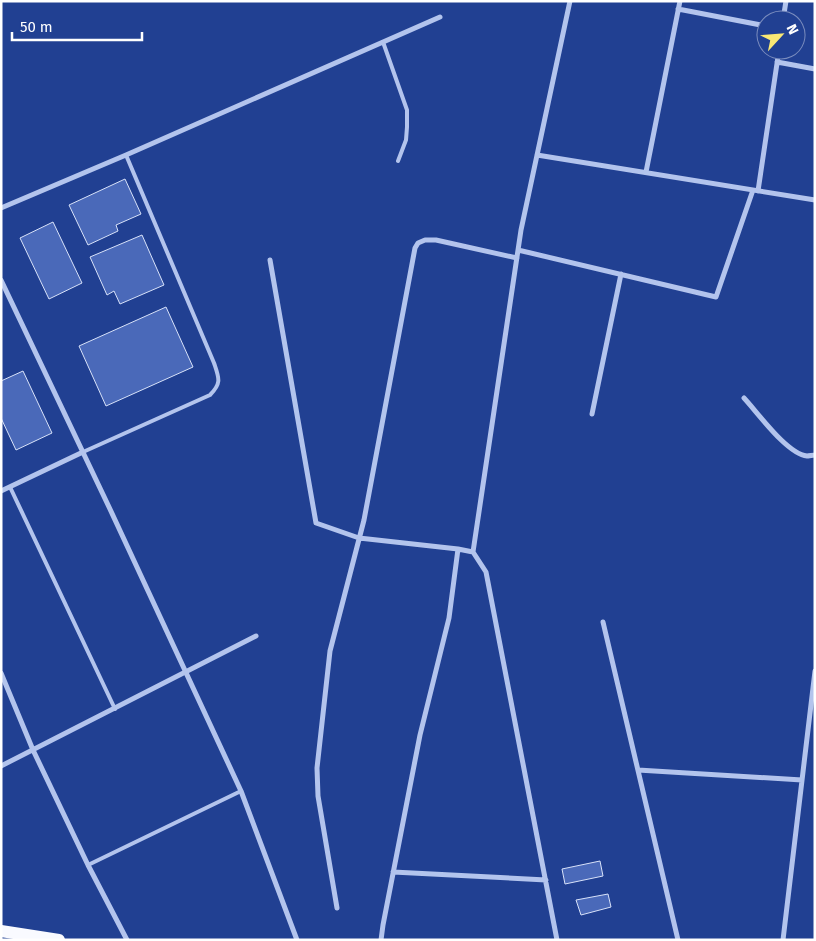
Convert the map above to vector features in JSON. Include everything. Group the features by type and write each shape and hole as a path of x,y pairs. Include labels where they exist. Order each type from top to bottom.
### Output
{"main road":[{"path":"1,931 59,940"}],"street":[{"path":"557,940 486,572 473,552 521,230 570,1"},
{"path":"646,172 680,1"},
{"path":"678,9 756,24"},
{"path":"1,208 440,17"},
{"path":"518,250 716,296 755,190 777,62 815,69"},
{"path":"537,155 815,200"},
{"path":"337,908 318,796 316,768 330,651 366,510 415,248 418,242 436,240 517,258"},
{"path":"270,260 316,523 359,538 473,552"},
{"path":"592,414 621,274"},
{"path":"1,280 241,791 297,940"},
{"path":"744,398 784,443 794,451 807,456 815,454"},
{"path":"1,491 83,452"},
{"path":"381,940 420,735 449,618 458,549"},
{"path":"604,622 678,940"},
{"path":"1,766 256,636"},
{"path":"783,940 815,671"},
{"path":"1,673 33,750 88,865 127,940"},
{"path":"638,770 802,780"},
{"path":"393,872 546,880"}],"lane":[{"path":"383,42 407,110 406,140 398,161"},
{"path":"83,452 210,395 217,388 219,378 126,155"},
{"path":"10,487 115,709"},
{"path":"88,865 241,791"}],"building":[{"path":"125,179 141,214 116,225 118,231 88,245 69,205"},
{"path":"53,222 82,283 49,299 20,238"},
{"path":"142,235 164,285 120,304 114,291 107,295 90,257"},
{"path":"166,307 193,367 106,406 79,346"},
{"path":"23,371 52,433 16,450 1,418 1,381"},
{"path":"600,861 603,876 565,884 562,869"},
{"path":"608,894 611,907 581,915 576,900"}]}
